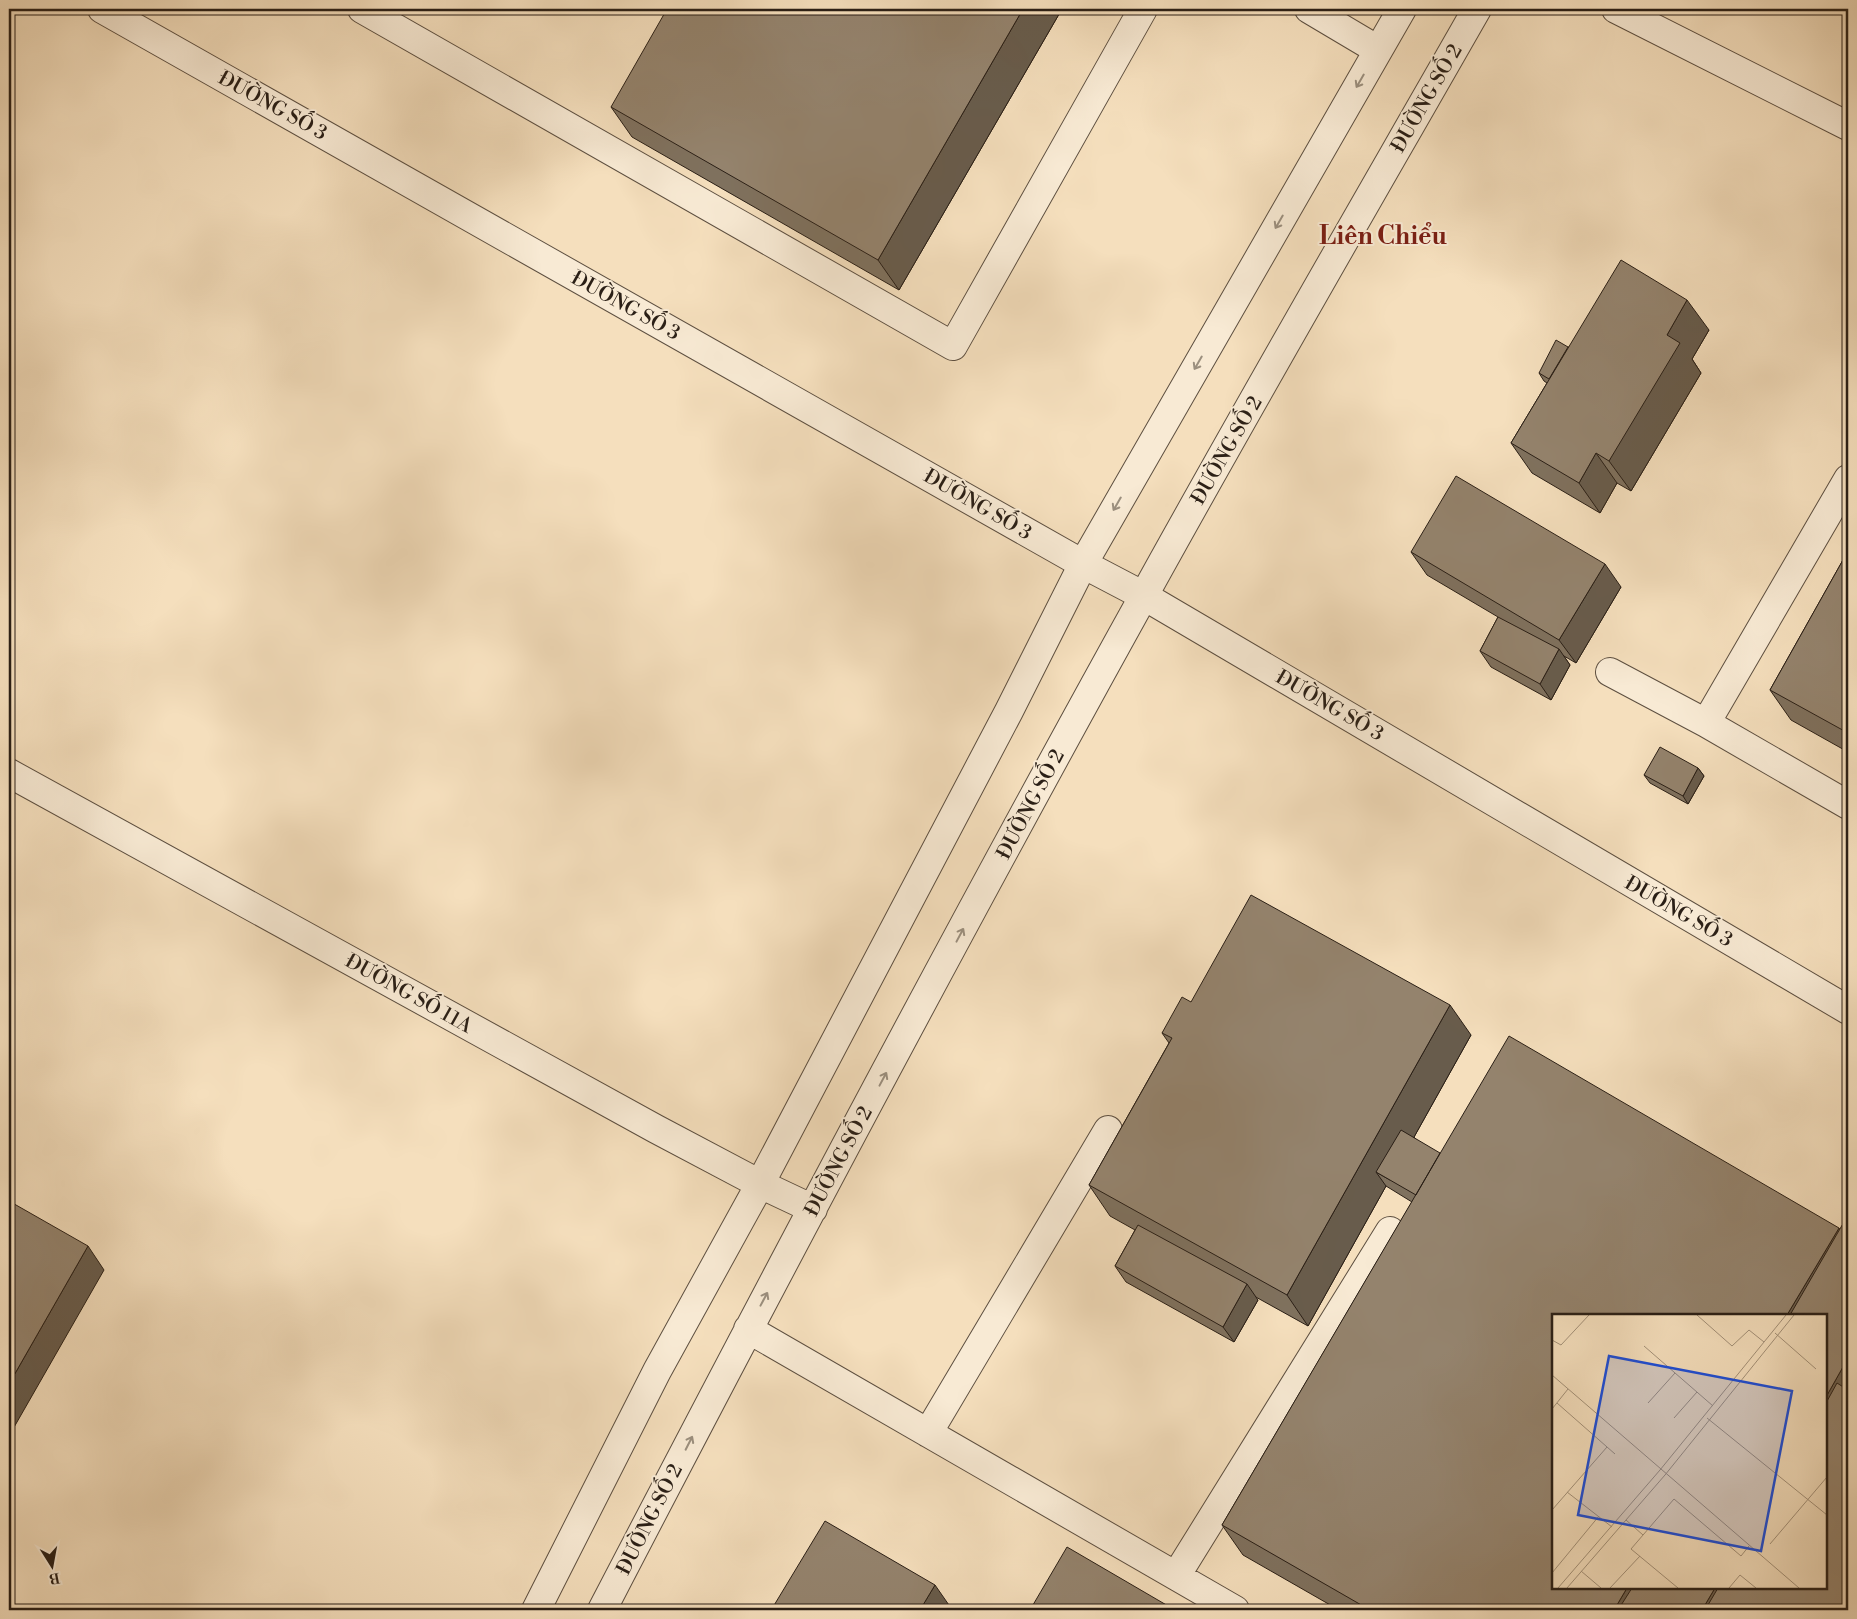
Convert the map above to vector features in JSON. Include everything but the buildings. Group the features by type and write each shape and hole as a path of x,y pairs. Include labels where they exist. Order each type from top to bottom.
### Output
{"street":[{"name":"ĐƯỜNG SỐ 3","path":"102,9 134,17 1083,564 1144,596 1848,1010"},
{"path":"362,9 953,346 1143,9"},
{"path":"1309,9 1378,50"},
{"path":"536,1610 657,1371 760,1184 1009,711 1083,564 1402,9"},
{"name":"ĐƯỜNG SỐ 2","path":"602,1610 748,1329 1144,596 1477,9"},
{"path":"1616,9 1659,18 1848,126"},
{"path":"1706,723 1848,479"},
{"path":"1610,672 1706,723 1848,805"},
{"name":"ĐƯỜNG SỐ 11A","path":"9,773 760,1184 813,1209"},
{"path":"928,1434 1108,1130"},
{"path":"1176,1576 1390,1231"},
{"path":"748,1329 1235,1610"}],"district":[{"name":"Liên Chiểu","path":"1383,235"}]}
